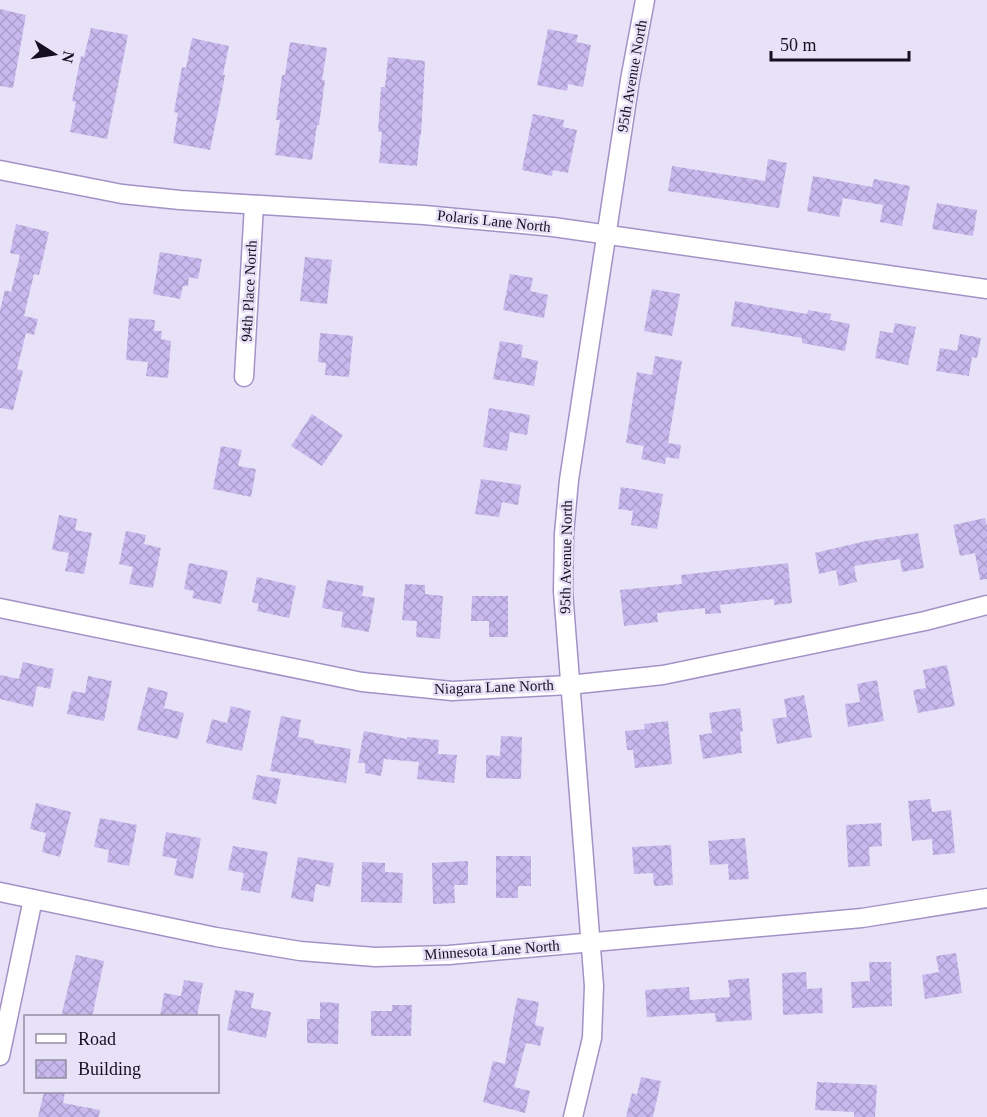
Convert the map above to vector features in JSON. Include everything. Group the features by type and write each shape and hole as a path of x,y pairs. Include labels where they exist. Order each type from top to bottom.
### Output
{"street":[{"name":"95th Avenue North","path":"573,1117 592,1038 594,986 569,684 563,591 564,534 569,480 606,234 645,0"},
{"name":"Polaris Lane North","path":"0,170 122,194 476,219 606,234 987,289"},
{"name":"94th Place North","path":"244,377 254,205"},
{"name":"Niagara Lane North","path":"0,608 362,682 452,691 569,684 663,675 925,621 987,605"},
{"name":"Minnesota Lane North","path":"0,892 216,937 300,951 375,957 449,955 862,918 987,898"},
{"path":"0,1056 33,899"}],"building":[{"path":"0,9 26,15 13,88 0,86"},
{"path":"91,28 128,35 107,139 70,132 76,102 72,101 81,56 84,57"},
{"path":"548,29 578,35 576,42 591,45 583,87 568,84 567,91 537,85"},
{"path":"192,38 229,46 210,150 173,143 178,113 174,112 182,67 186,68"},
{"path":"290,42 327,48 319,125 317,125 312,160 275,155 280,120 276,120 282,75 285,75"},
{"path":"388,57 425,61 417,166 379,163 382,132 378,132 381,87 385,87"},
{"path":"533,114 564,120 563,127 577,130 568,173 553,170 552,176 522,170"},
{"path":"768,159 787,163 779,208 668,191 672,166 765,181"},
{"path":"813,176 872,187 874,179 910,186 902,226 880,222 883,205 843,198 839,217 807,211"},
{"path":"937,203 977,210 973,236 932,229"},
{"path":"16,224 49,232 39,275 34,274 24,316 38,319 34,335 26,333 17,369 23,371 13,410 0,408 0,310 5,290 11,292 20,255 10,253"},
{"path":"160,252 202,259 198,279 189,277 188,286 183,286 180,299 153,294"},
{"path":"305,257 332,260 327,304 300,301"},
{"path":"510,274 533,278 530,291 548,295 544,318 503,310"},
{"path":"652,289 680,294 672,336 644,331"},
{"path":"735,301 807,314 808,310 831,314 830,320 850,324 845,351 802,343 802,338 731,326"},
{"path":"129,318 155,320 154,331 162,331 161,339 171,341 168,378 146,376 148,362 126,360"},
{"path":"895,323 916,327 908,365 875,358 880,331 893,333"},
{"path":"320,333 353,336 349,377 325,375 326,363 318,362"},
{"path":"960,334 981,338 977,358 972,357 969,376 936,371 940,348 957,351"},
{"path":"500,341 523,345 521,357 538,361 534,386 493,379"},
{"path":"655,356 682,361 668,443 681,445 679,459 666,457 665,464 641,459 644,446 626,443 637,372 652,375"},
{"path":"489,408 530,415 527,435 510,432 507,451 483,447"},
{"path":"312,414 343,435 322,466 291,446"},
{"path":"221,446 242,450 238,466 256,469 251,497 213,489"},
{"path":"481,479 521,485 518,505 502,502 499,517 475,514"},
{"path":"621,487 663,494 657,529 631,525 633,511 618,509"},
{"path":"59,515 77,519 75,530 92,533 84,574 65,571 69,553 52,550"},
{"path":"985,518 987,579 980,580 975,553 960,556 953,525"},
{"path":"126,531 146,535 144,544 161,548 153,588 129,584 133,567 119,564"},
{"path":"918,533 924,568 902,572 900,559 854,566 857,582 839,586 836,570 819,574 815,553 866,541"},
{"path":"189,563 228,571 221,604 192,598 194,591 184,589"},
{"path":"788,563 792,603 774,605 774,599 720,605 721,613 705,614 705,608 657,613 658,622 624,626 620,590 682,584 681,575"},
{"path":"257,577 296,586 289,618 257,611 259,604 252,602"},
{"path":"327,580 364,586 362,596 375,598 369,632 341,627 343,612 322,608"},
{"path":"405,584 425,585 425,594 443,596 440,639 416,637 417,621 402,620"},
{"path":"472,596 508,596 508,637 489,637 489,621 471,621"},
{"path":"23,662 54,669 50,689 37,686 33,707 0,699 0,675 19,679"},
{"path":"947,665 955,706 918,713 913,690 926,688 923,670"},
{"path":"88,676 112,681 104,721 67,714 72,691 85,693"},
{"path":"877,680 884,721 848,727 845,704 860,702 857,684"},
{"path":"148,687 168,692 164,708 184,713 178,739 137,730"},
{"path":"804,695 812,737 777,744 772,719 787,717 784,699"},
{"path":"231,706 251,711 242,751 206,743 212,719 227,723"},
{"path":"740,708 743,731 740,732 742,753 703,759 699,735 712,733 709,713"},
{"path":"281,716 301,720 298,737 314,740 314,743 351,749 346,783 270,771"},
{"path":"668,721 672,764 635,768 633,750 627,750 625,731 645,729 644,724"},
{"path":"364,731 407,739 407,737 439,740 438,754 457,755 454,783 417,779 419,762 384,759 381,776 365,773 365,763 358,763"},
{"path":"501,736 522,737 521,779 486,778 486,755 500,756"},
{"path":"257,775 281,779 276,804 252,799"},
{"path":"930,799 932,812 951,810 955,853 933,855 932,839 912,841 908,801"},
{"path":"36,803 71,812 60,857 42,852 46,833 30,829"},
{"path":"100,818 137,825 129,866 107,862 109,850 94,847"},
{"path":"881,823 882,846 869,847 870,866 848,867 846,825"},
{"path":"166,832 201,838 193,879 174,875 177,859 162,856"},
{"path":"745,838 749,879 729,880 728,864 710,865 708,841"},
{"path":"671,845 673,885 654,886 653,873 634,874 632,847"},
{"path":"233,846 268,852 260,893 241,890 244,873 228,870"},
{"path":"496,856 531,856 531,886 518,886 518,898 496,898"},
{"path":"298,857 334,863 330,887 316,884 313,902 291,898"},
{"path":"468,861 468,885 454,885 455,903 433,904 432,863"},
{"path":"362,862 385,863 385,872 403,873 402,903 361,902"},
{"path":"956,953 962,993 925,999 922,975 939,972 936,956"},
{"path":"76,955 104,961 92,1015 61,1015"},
{"path":"869,962 891,962 892,1006 852,1008 851,982 870,981"},
{"path":"806,972 807,989 822,988 823,1013 783,1015 782,973"},
{"path":"749,978 752,1020 716,1022 715,1013 647,1017 645,990 689,987 690,1000 730,997 728,980"},
{"path":"184,980 203,983 197,1015 160,1015 164,993 181,996"},
{"path":"235,990 254,993 251,1008 271,1012 266,1038 227,1030"},
{"path":"517,998 539,1002 535,1025 544,1027 540,1046 526,1043 514,1087 530,1091 525,1113 483,1102 493,1061 505,1064"},
{"path":"320,1002 339,1003 338,1044 307,1043 307,1019 320,1019"},
{"path":"392,1005 412,1005 411,1036 371,1036 371,1011 392,1011"},
{"path":"641,1077 661,1081 653,1117 626,1117 632,1093 637,1095"},
{"path":"817,1082 877,1085 875,1117 854,1117 854,1112 815,1110"},
{"path":"44,1093 65,1093 63,1103 100,1110 99,1117 38,1117"}]}
